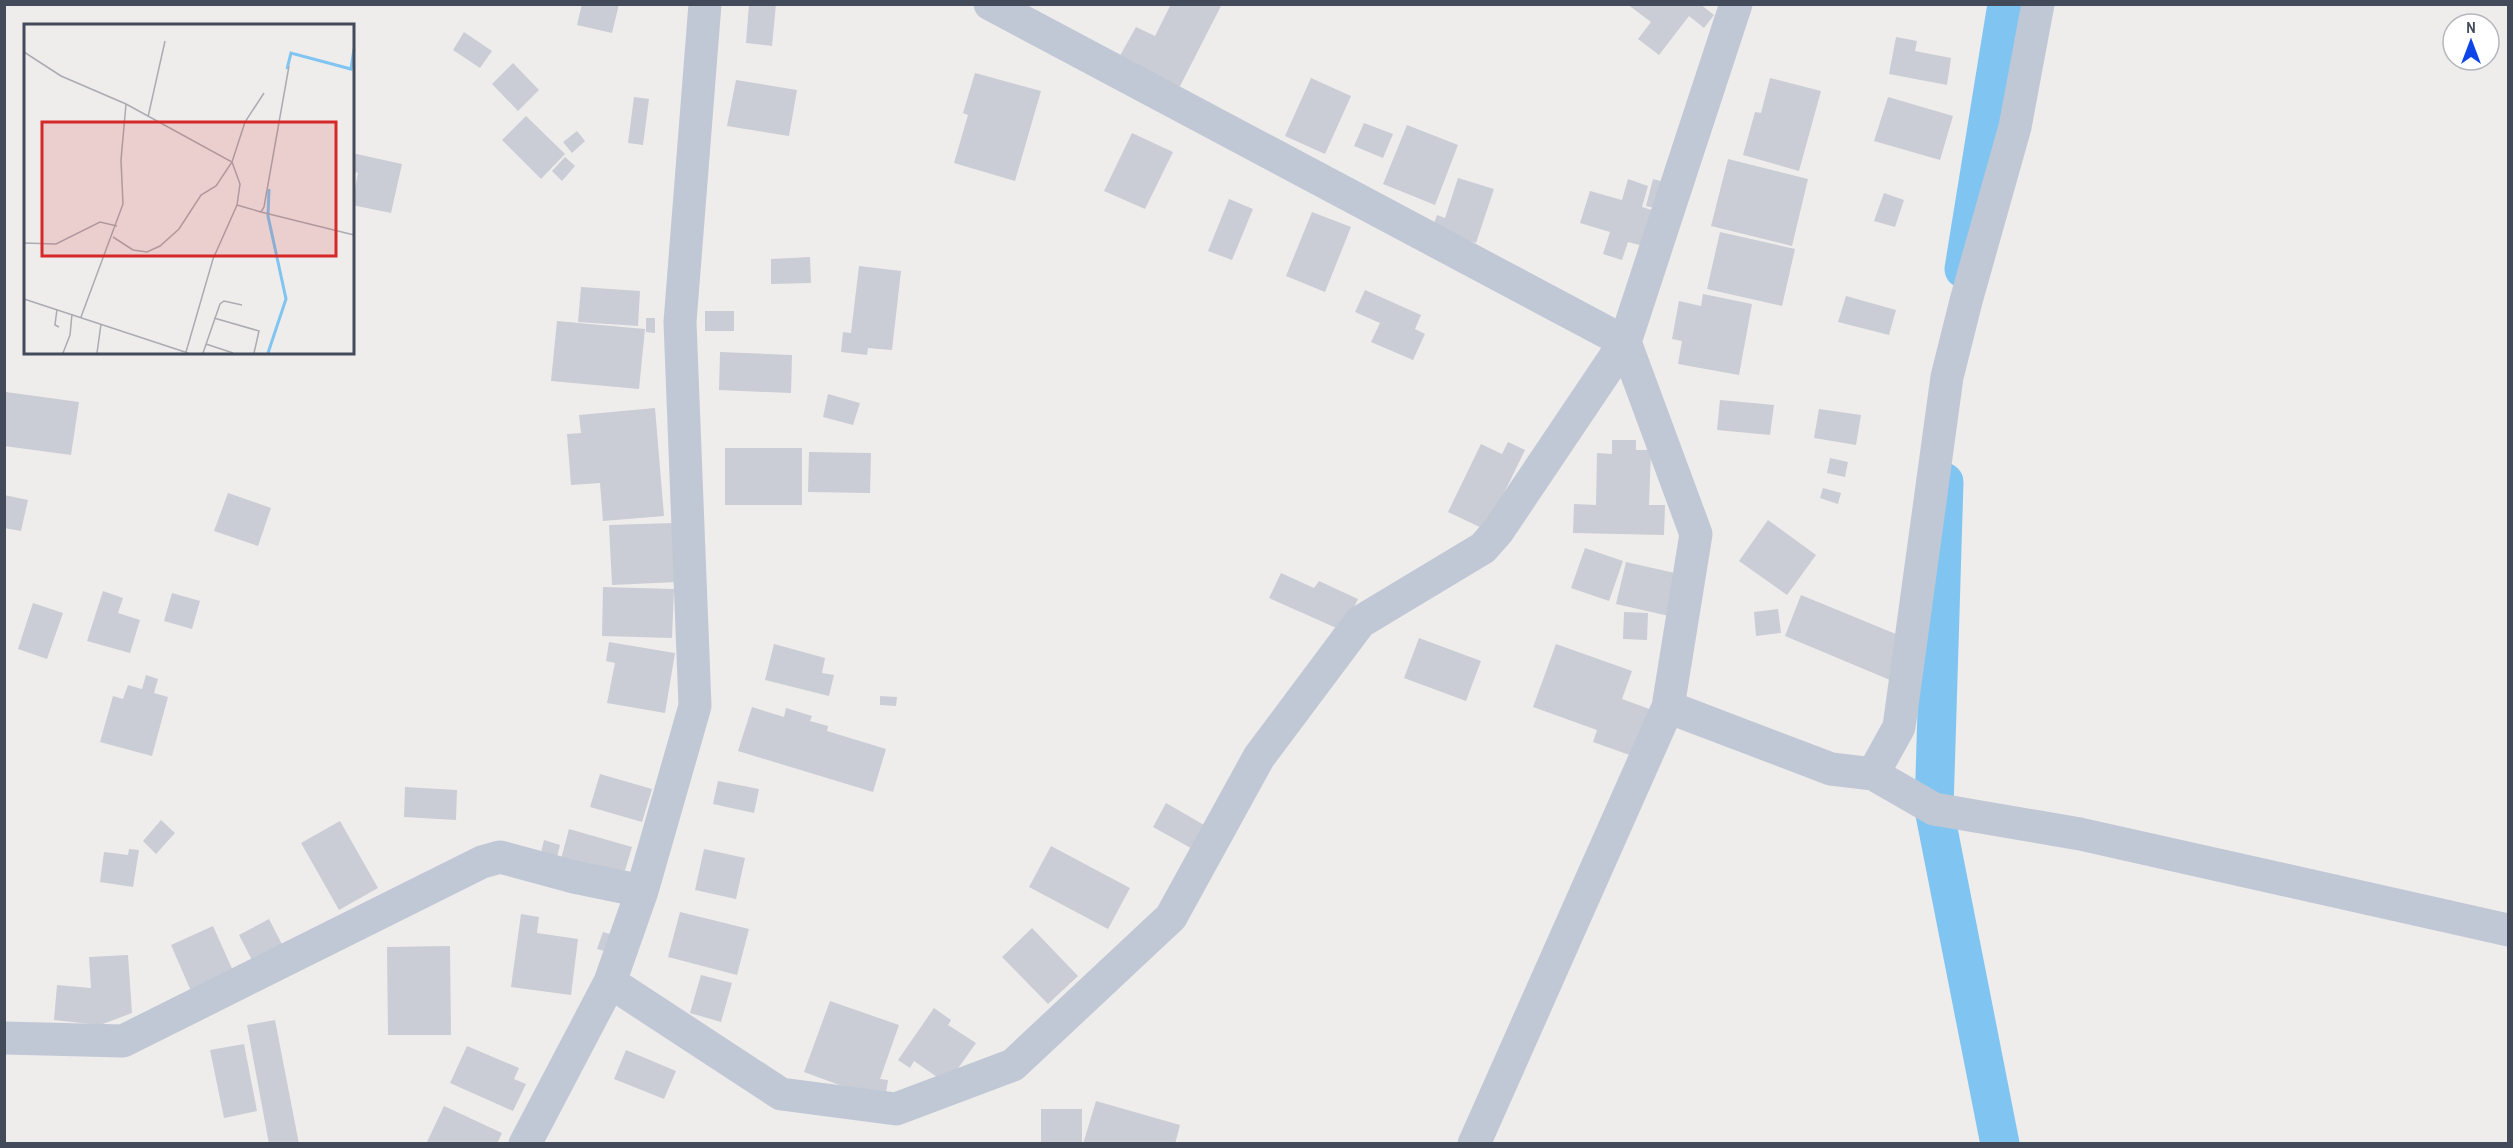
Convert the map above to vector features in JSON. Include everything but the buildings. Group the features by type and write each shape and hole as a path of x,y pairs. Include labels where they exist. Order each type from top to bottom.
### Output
{"street":[{"path":"525,1143 610,982 642,891 695,706 680,322 705,4"},
{"path":"990,4 1625,342 1696,534 1668,708 1474,1143"},
{"path":"610,982 781,1094 896,1109 1013,1065 1171,917 1259,757 1360,622 1483,548 1498,531 1625,342 1736,4"},
{"path":"1873,774 1899,727 1947,377 1965,300 2015,127 2038,4"},
{"path":"1668,708 1831,769 1873,774 1934,809 2080,834 2508,930"},
{"path":"4,1038 123,1041 482,862 500,857 574,877 642,891"}],"waterway":[{"path":"1964,269 2007,4"},
{"path":"1944,482 1934,809 2000,1144"}]}
